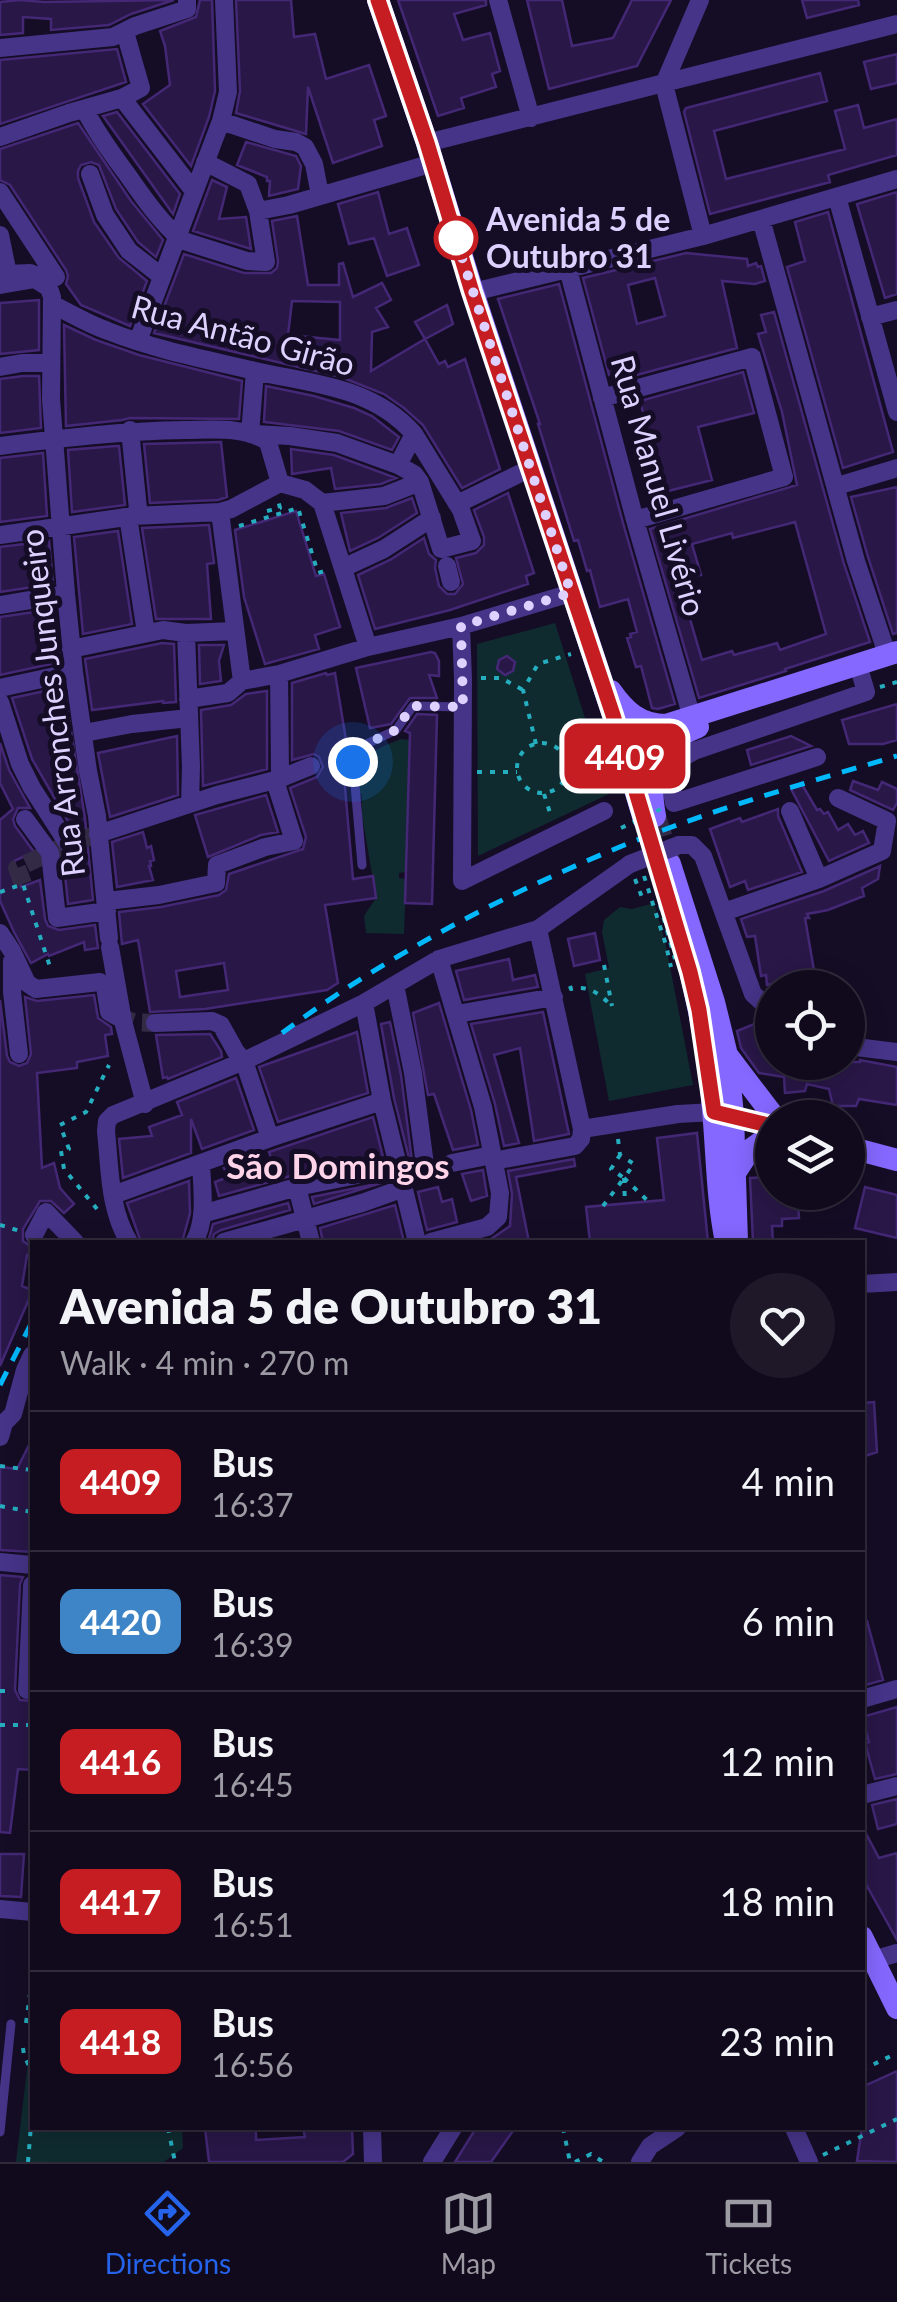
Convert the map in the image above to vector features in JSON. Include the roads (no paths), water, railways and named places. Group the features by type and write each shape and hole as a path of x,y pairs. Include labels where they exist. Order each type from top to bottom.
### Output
{"main road":[{"path":"378,0 571,593 655,814 651,779 660,752 671,741 695,728 861,675 894,656"},
{"path":"599,672 632,716 654,725 687,720 894,656"},
{"path":"664,861 714,1002 728,1056 720,1216 726,1240"},
{"path":"664,861 735,1174 737,1240"},
{"path":"728,1056 761,1100"},
{"path":"723,1114 755,1122"},
{"path":"735,1174 755,1146"},
{"path":"865,1152 897,1160"},
{"path":"865,1943 897,2008"}],"street":[{"path":"0,48 113,37 187,9 188,0"},
{"path":"138,341 228,92 224,0"},
{"path":"498,0 532,118"},
{"path":"700,0 664,84 703,236"},
{"path":"258,211 320,195 532,118 897,24"},
{"path":"0,137 122,98 141,88 125,32"},
{"path":"122,98 194,190"},
{"path":"85,110 96,132 176,236 247,261 266,262 258,211 248,184 204,162"},
{"path":"220,121 304,146 311,154 320,195"},
{"path":"90,174 106,215 129,251 161,276"},
{"path":"472,292 703,236 897,180"},
{"path":"0,192 56,277 48,280 30,272 8,274 0,235"},
{"path":"836,197 897,412"},
{"path":"761,219 856,561 894,656"},
{"name":"Rua Manuel Livério","path":"568,269 687,720"},
{"path":"0,286 36,279 50,296"},
{"name":"Rua Antão Girão","path":"50,296 96,326 138,341 255,371 339,387 382,406 414,434 457,504"},
{"name":"Rua Arronches Junqueiro","path":"50,296 53,439 74,672 109,939 144,1104"},
{"path":"870,317 897,310"},
{"path":"602,398 752,357 757,374 784,477 635,520"},
{"path":"0,367 50,362"},
{"path":"250,434 255,371"},
{"path":"0,446 130,430 220,430 337,443 414,474 446,563 472,541 457,504 531,468"},
{"path":"130,430 138,510 129,523 155,631"},
{"path":"250,434 268,442 280,483"},
{"path":"398,466 414,434"},
{"path":"837,486 897,468"},
{"path":"0,535 133,516 220,512 280,483 304,490 318,500 384,496 420,482"},
{"path":"318,500 334,569 368,647"},
{"path":"220,512 242,681"},
{"path":"334,569 384,549 432,518"},
{"path":"84,733 188,709 228,693 242,681 461,626 571,593"},
{"path":"0,605 66,594"},
{"path":"461,626 462,880 604,811"},
{"path":"72,648 155,631 235,631"},
{"path":"186,633 190,804"},
{"path":"0,688 74,672"},
{"path":"25,819 50,853 57,918 216,883 217,864 294,842 278,787 280,674"},
{"path":"817,757 674,803 669,775 679,759 866,692 861,675"},
{"path":"0,702 20,764 68,844"},
{"path":"98,834 311,766"},
{"path":"724,912 819,879 882,851 887,821 838,798"},
{"path":"790,811 819,879"},
{"path":"128,1240 117,1220 112,1195 107,1121 114,1116 364,1003 439,959 538,928 632,870 664,861 686,843 704,856 755,996"},
{"path":"452,1163 575,1146 581,1139 538,928"},
{"path":"0,933 27,983 36,989 100,982 105,987 110,1012 116,1016"},
{"path":"12,951 19,1054"},
{"path":"438,1240 487,1227 498,1217 500,1193 483,1106 439,959"},
{"path":"202,1214 298,1187 420,1172 425,1166 395,985"},
{"path":"457,1014 554,997"},
{"path":"364,1003 382,1101 417,1240"},
{"path":"155,1023 221,1025 244,1060 270,1138"},
{"path":"865,1048 897,1052"},
{"path":"112,1195 382,1101"},
{"path":"582,1129 678,1114 723,1114"},
{"path":"197,1240 202,1214 202,1163"},
{"path":"231,1240 362,1204 401,1177"},
{"path":"298,1187 310,1240"},
{"path":"34,1235 46,1212 74,1240"},
{"path":"865,1284 897,1282"},
{"path":"13,1414 30,1359"},
{"path":"0,1437 4,1423 30,1406"},
{"path":"0,1562 30,1565"},
{"path":"30,1620 26,1690 30,1687"},
{"path":"865,1697 897,1689"},
{"path":"865,1794 897,1786"},
{"path":"0,1909 30,1912"},
{"path":"873,1960 897,1953"},
{"path":"372,2130 373,2162"},
{"path":"432,2162 452,2130"},
{"path":"640,2162 650,2146 674,2130"},
{"path":"795,2130 809,2162"}],"lane":[{"path":"362,865 353,762 360,747 396,730 412,706 463,707"},
{"path":"0,2132 11,2024"}],"tunnel":[{"path":"655,816 670,864"},
{"path":"23,884 17,868 98,834"},
{"path":"116,1016 155,1023"}],"railway":[{"path":"282,1033 404,953 577,865 724,809 897,756"},
{"path":"0,1385 30,1326"}],"place":[{"name":"Avenida 5 de Outubro 31","path":"456,238"}],"district":[{"name":"São Domingos","path":"338,1167"}]}
